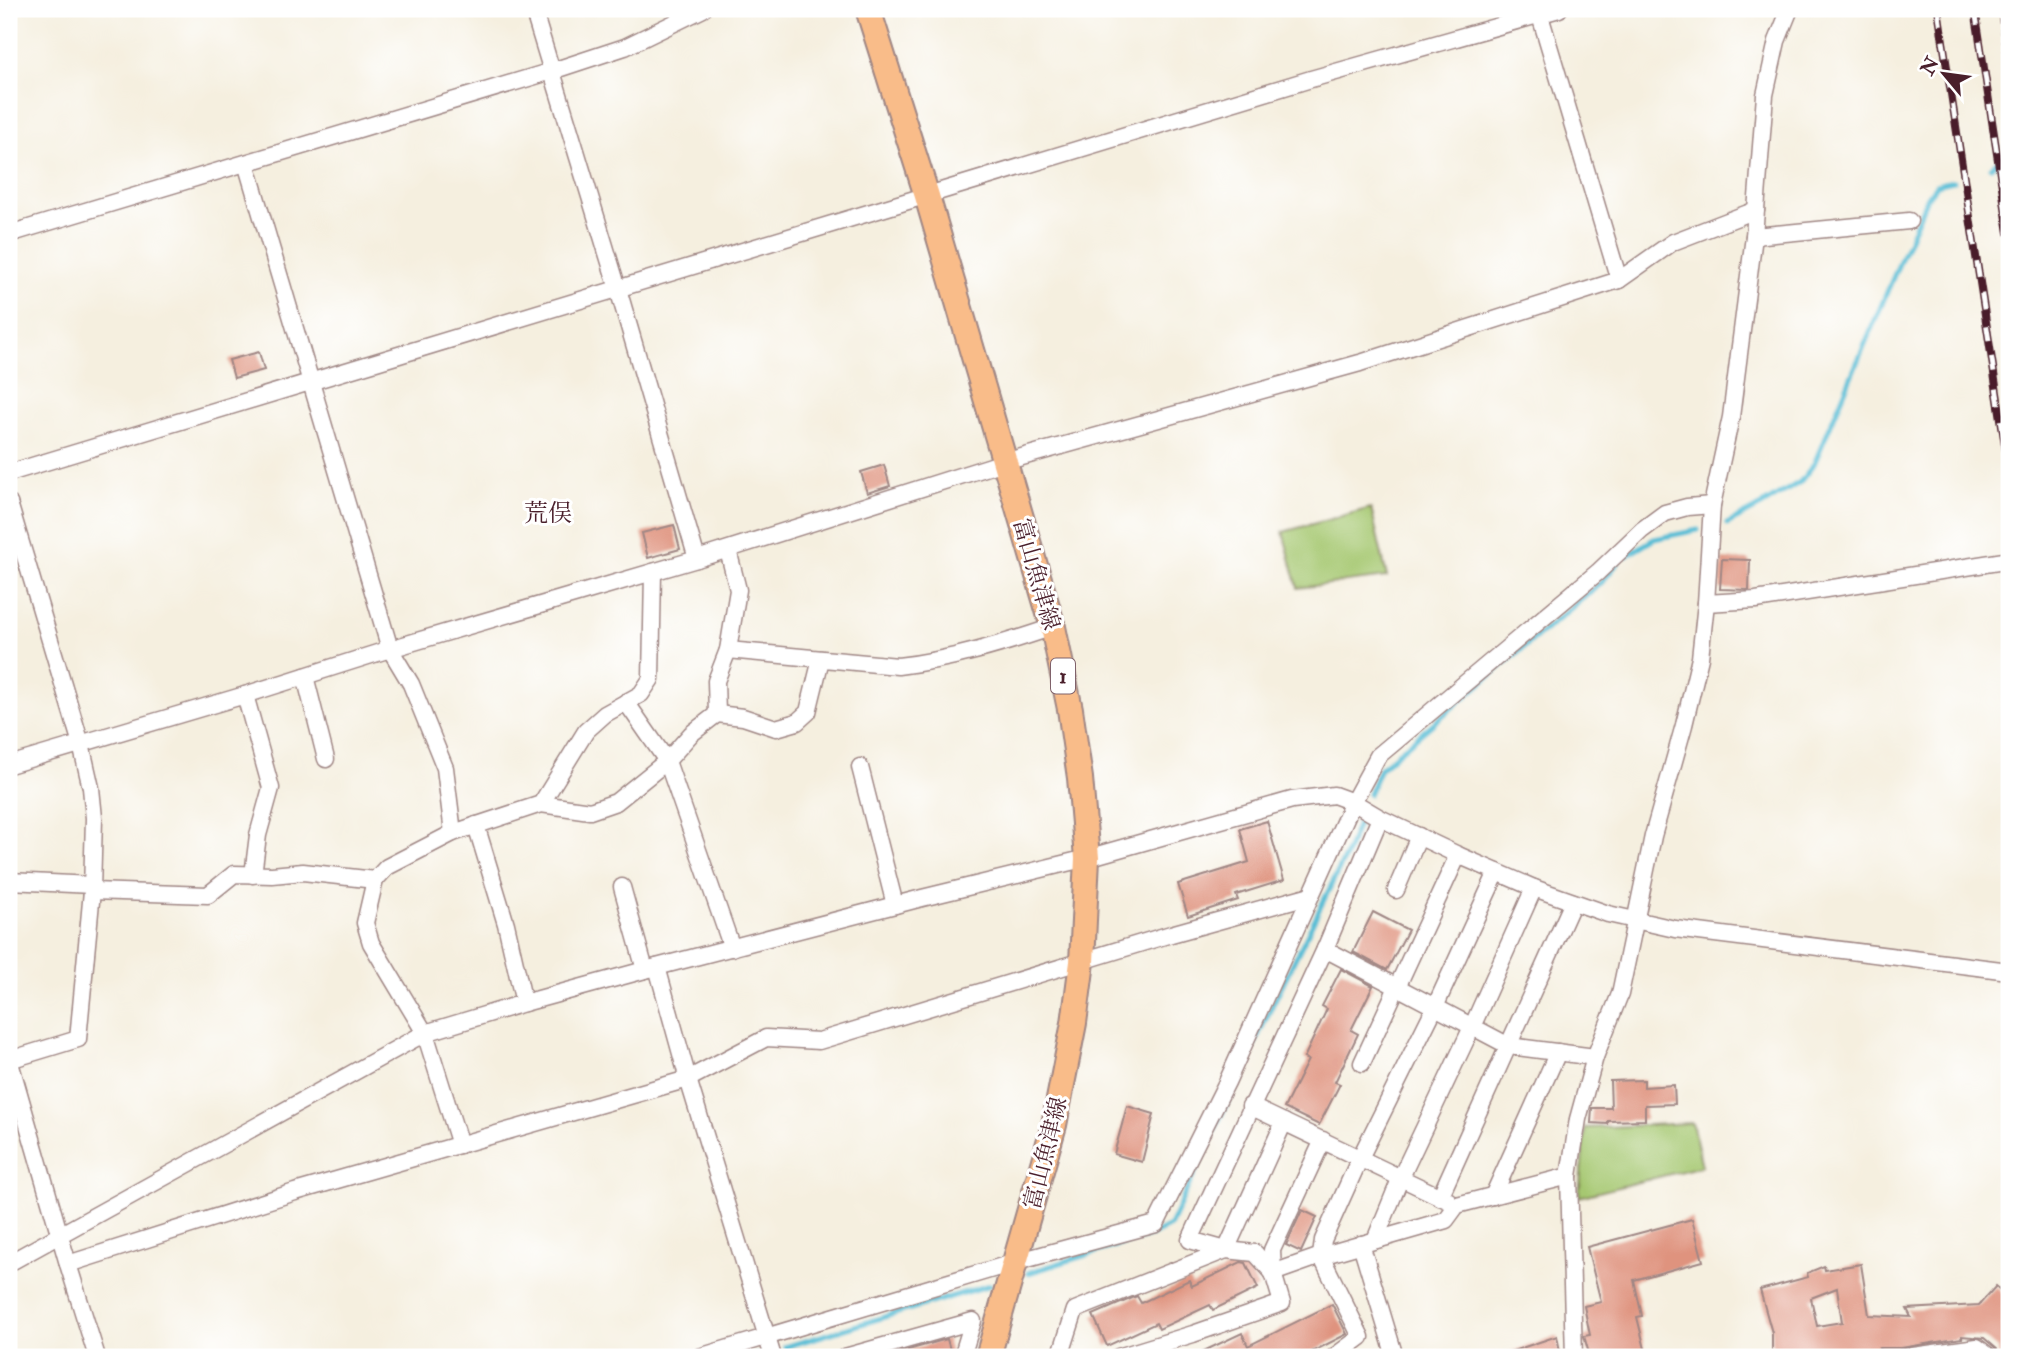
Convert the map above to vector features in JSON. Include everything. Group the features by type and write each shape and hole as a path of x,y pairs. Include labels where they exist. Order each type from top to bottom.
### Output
{"main road":[{"name":"富山魚津線","path":"868,9 1053,627 1070,709 1080,778 1087,858 1082,962 1073,1023 1054,1125 988,1357"}],"street":[{"path":"533,9 697,559"},
{"path":"9,234 552,71 625,47 703,9"},
{"path":"9,473 1311,79 1539,12 1559,9"},
{"path":"1574,1357 1569,1176 1578,1119 1595,1057 1619,994 1653,836 1700,658 1713,505 1731,417 1754,236 1765,95 1777,41 1790,9"},
{"path":"1539,12 1619,280"},
{"path":"246,163 390,649 411,684 444,768 453,833"},
{"path":"9,765 728,550 1004,462 1360,363 1619,280 1673,242 1755,210"},
{"path":"1754,236 1909,221"},
{"path":"9,503 81,744 94,818 92,888 78,1039 9,1059 97,1357"},
{"path":"699,1357 1016,1262 1156,1224 1227,1082 1353,802 1378,756 1598,572 1642,530 1665,513 1687,507 1713,505"},
{"path":"717,714 716,681 728,650 738,590 728,550"},
{"path":"1706,603 1756,600 2004,561"},
{"path":"541,804 586,731 605,714 641,694 651,679 653,572"},
{"path":"728,650 898,666 922,664 1009,642 1053,627"},
{"path":"460,1145 425,1033 371,943 365,923 375,880 387,867 453,833 476,825 541,804 590,811 616,802 667,761 691,734 717,714 743,716 776,728 797,722 808,712 821,659"},
{"path":"305,676 326,759"},
{"path":"245,695 271,788 258,835 253,875"},
{"path":"626,702 667,761 732,948"},
{"path":"859,767 895,905"},
{"path":"9,1263 425,1033 524,1003 895,905 1087,858 1292,800 1335,795 1497,872 1608,914 1675,929 2009,971"},
{"path":"1273,1273 1255,1253 1226,1250 1190,1240 1325,949 1380,818"},
{"path":"476,825 506,924 524,1003"},
{"path":"1396,890 1419,836"},
{"path":"1362,1063 1458,855"},
{"path":"9,881 208,895 234,874 303,872 375,880"},
{"path":"1342,1355 1361,1337 1321,1256 1323,1240 1497,872"},
{"path":"622,887 688,1079 773,1357"},
{"path":"1395,1357 1368,1242 1472,1027 1534,888"},
{"path":"68,1265 295,1192 688,1079 766,1038 819,1041 1171,934 1311,895"},
{"path":"1440,1197 1573,901"},
{"path":"1325,949 1509,1046 1595,1057"},
{"path":"1493,1196 1558,1052"},
{"path":"1250,1106 1457,1205 1569,1176"},
{"path":"1060,1357 1075,1310 1226,1250 1284,1122"},
{"path":"1118,1357 1282,1303 1273,1273 1272,1250 1323,1140"},
{"path":"1273,1273 1321,1256 1446,1220 1457,1205"},
{"path":"845,1357 973,1321 999,1320"},
{"path":"962,1357 973,1321"},
{"path":"1906,1357 1977,1347 1990,1357"}],"path":[{"path":"1998,9 2009,80"},
{"path":"2000,23 2009,19"}],"green space":[{"path":"1371,508 1387,577 1298,588 1283,532"},
{"path":"1692,1123 1702,1166 1579,1197 1585,1128"}],"building":[{"path":"259,352 264,370 234,378 229,360"},
{"path":"884,465 890,486 867,493 861,472"},
{"path":"674,525 680,549 648,558 642,533"},
{"path":"1722,559 1750,560 1749,590 1720,589"},
{"path":"1267,821 1284,880 1236,895 1238,900 1188,916 1178,884 1249,862 1240,829"},
{"path":"1373,912 1408,930 1387,970 1353,952"},
{"path":"1341,969 1373,986 1351,1030 1358,1034 1335,1082 1340,1084 1319,1125 1284,1108 1308,1060 1304,1058 1327,1009 1322,1006"},
{"path":"1644,1080 1644,1087 1674,1085 1675,1104 1645,1105 1645,1120 1591,1123 1592,1108 1611,1108 1610,1081"},
{"path":"1127,1106 1154,1114 1142,1162 1114,1154"},
{"path":"1302,1210 1317,1217 1301,1252 1286,1245"},
{"path":"1692,1219 1703,1261 1634,1280 1642,1316 1637,1317 1647,1357 1590,1357 1584,1336 1590,1335 1584,1306 1601,1302 1587,1247"},
{"path":"1241,1262 1246,1263 1258,1288 1213,1310 1210,1305 1159,1329 1156,1323 1107,1346 1093,1315 1137,1296 1141,1303 1189,1280 1192,1286"},
{"path":"1861,1264 1869,1315 1911,1317 1907,1309 1979,1305 1996,1286 2004,1294 2002,1327 2009,1338 2009,1357 2000,1357 1997,1349 1984,1338 1962,1336 1901,1348 1879,1348 1880,1350 1844,1354 1845,1357 1772,1356 1772,1333 1760,1290 1808,1277 1807,1273 1824,1266 1825,1270","holes":["1837,1288 1842,1322 1817,1326 1811,1298"]},
{"path":"1332,1304 1347,1334 1302,1357 1191,1357 1242,1333 1248,1346"},
{"path":"1557,1336 1561,1357 1501,1355"},
{"path":"947,1339 952,1357 887,1357 887,1356"}],"waterway":[{"path":"1991,167 2008,152"},
{"path":"1727,524 1800,482 1814,464 1926,200 1936,185 1953,181"},
{"path":"1626,556 1654,539 1698,530"},
{"path":"1369,794 1380,768 1602,582 1618,563"},
{"path":"1028,1273 1154,1234 1170,1226 1272,1006 1346,855 1358,823"},
{"path":"785,1347 990,1285"},
{"path":"746,1357 756,1355"}],"railway":[{"path":"1938,9 2009,471"},
{"path":"1975,9 2009,233"}],"district":[{"name":"荒俣","path":"548,513"}]}
